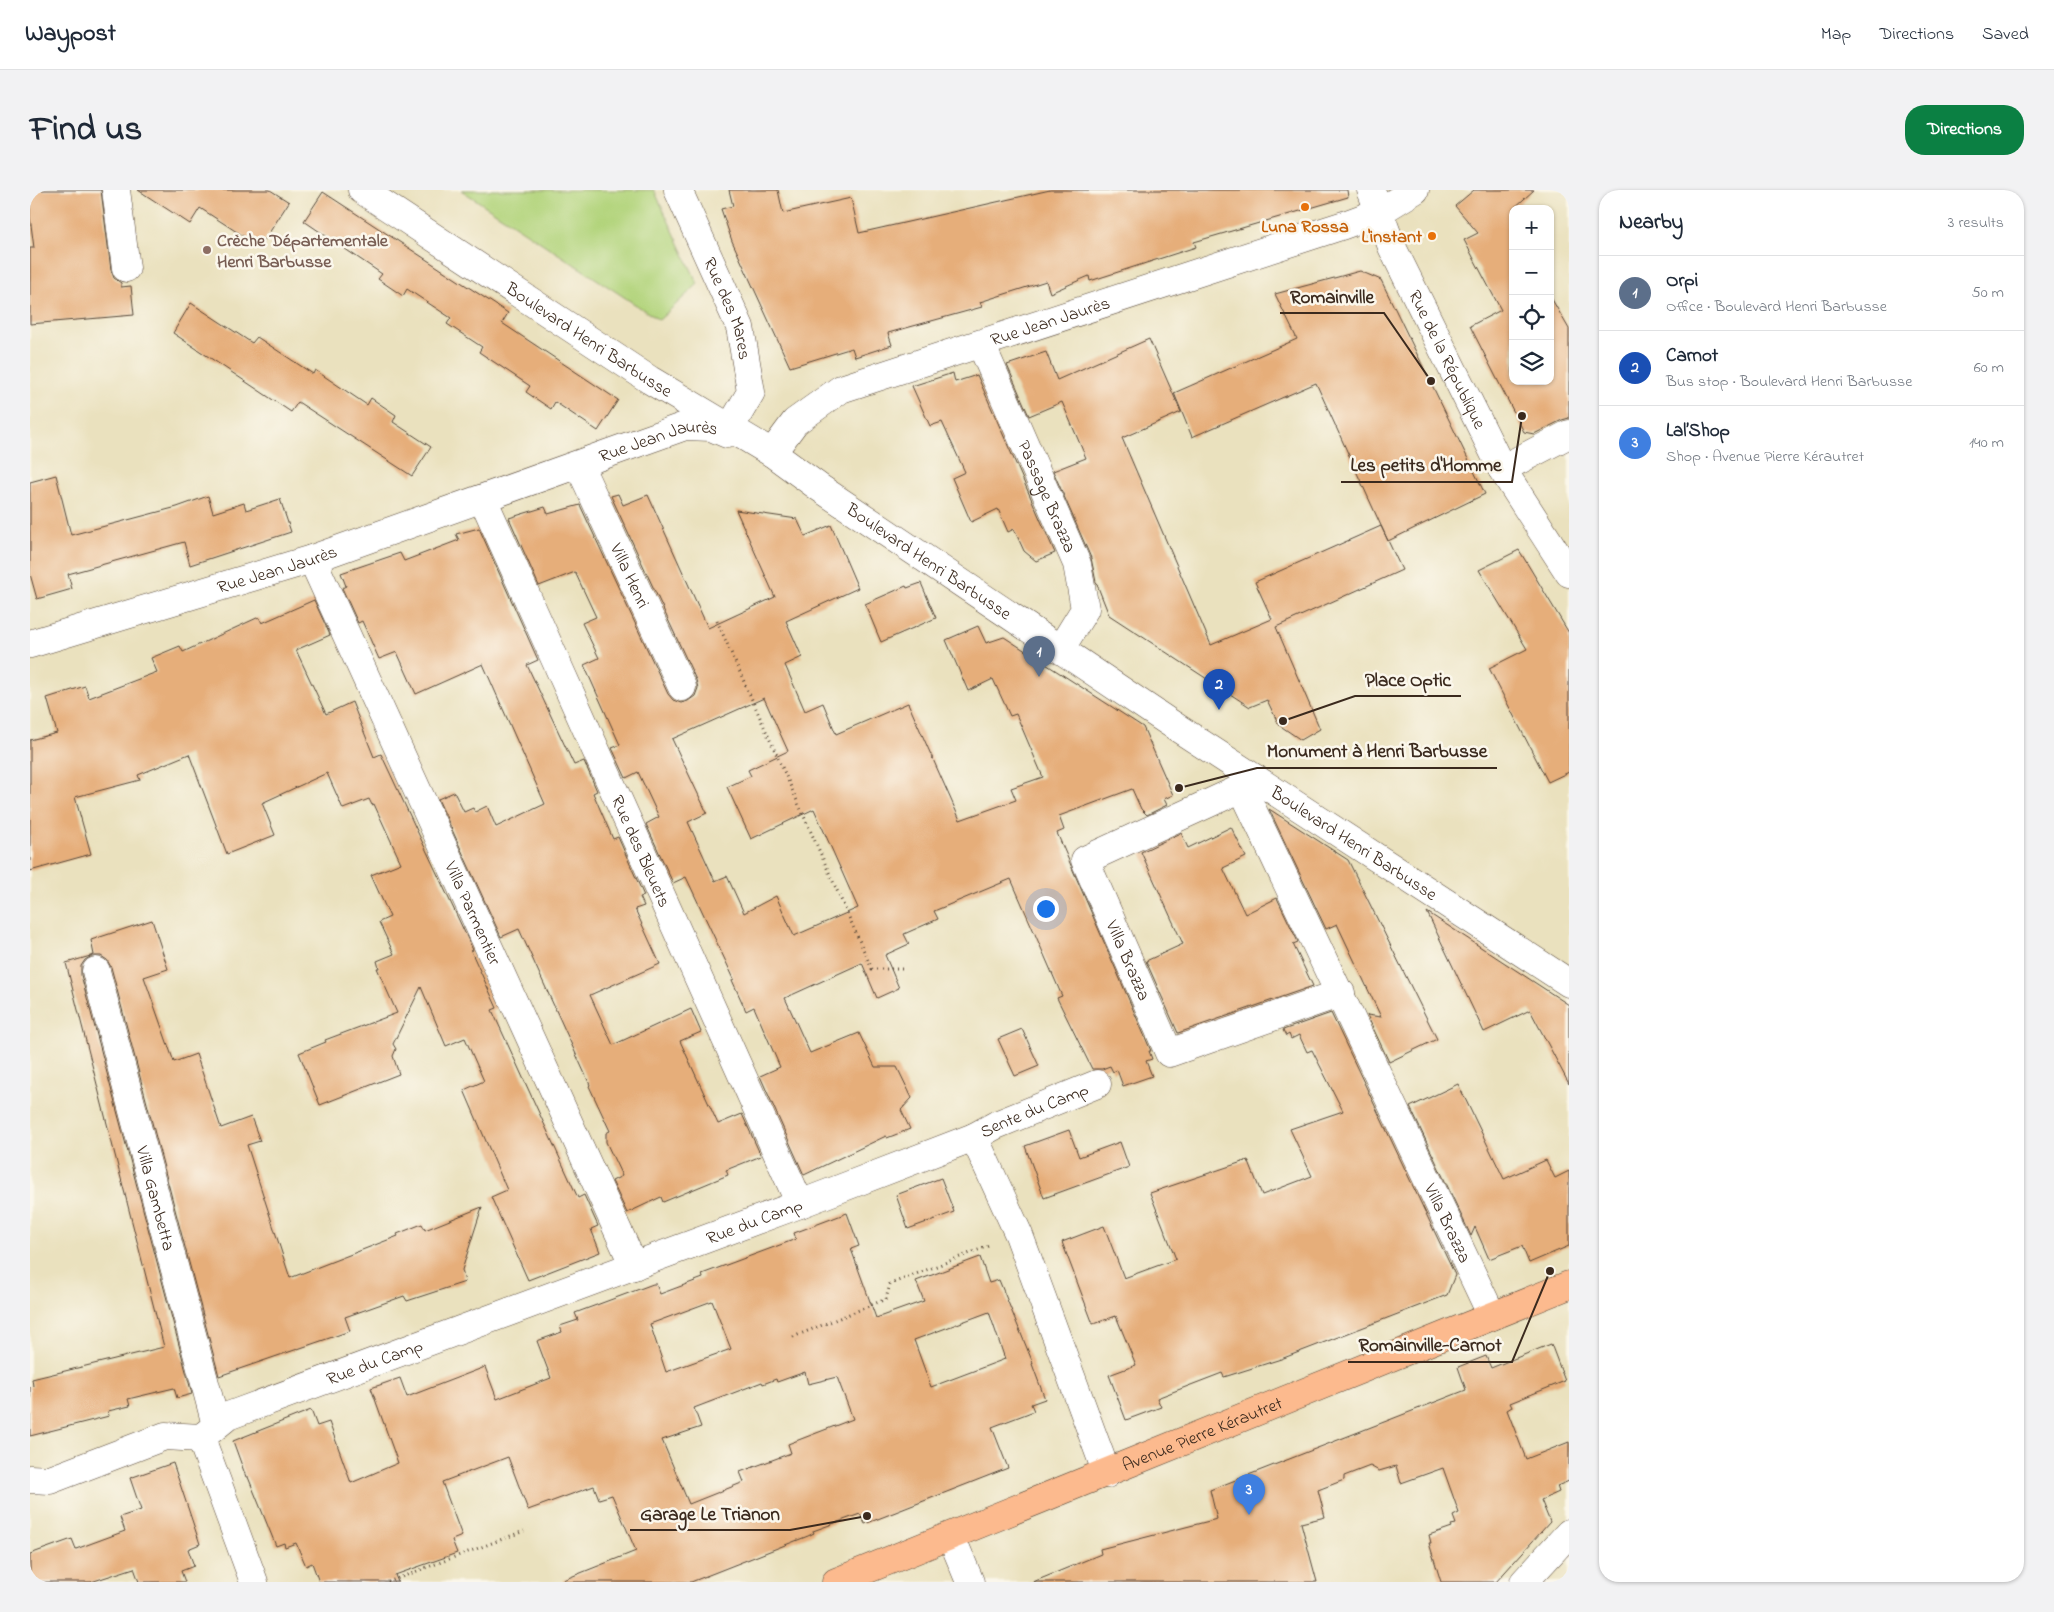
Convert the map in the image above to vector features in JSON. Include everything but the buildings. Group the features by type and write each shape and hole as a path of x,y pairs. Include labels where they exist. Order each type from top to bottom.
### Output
{"main road":[{"name":"Avenue Pierre Kérautret","path":"836,1582 1107,1474 1569,1285"}],"street":[{"path":"116,190 126,268"},
{"name":"Boulevard Henri Barbusse","path":"362,190 650,380 772,453 828,494 1061,648 1167,721 1249,784 1569,983"},
{"name":"Rue des Mares","path":"678,190 740,327 751,392 730,428"},
{"name":"Rue Jean Jaurès","path":"30,644 312,558 685,426 711,427 772,453 795,422 841,389 982,344 1375,201 1415,190"},
{"name":"Rue de la République","path":"1375,201 1392,247 1502,469 1569,573"},
{"name":"Passage Brazza","path":"982,344 1077,564 1085,609 1061,648"},
{"path":"1502,469 1569,434"},
{"name":"Villa Henri","path":"579,465 682,687"},
{"name":"Rue des Bleuets","path":"483,499 800,1204"},
{"name":"Villa Parmentier","path":"312,558 634,1266"},
{"name":"Villa Brazza","path":"1341,993 1169,1053 1085,860 1249,784 1341,993 1492,1316"},
{"name":"Villa Gambetta","path":"96,971 208,1431 254,1582"},
{"name":"Sente du Camp","path":"974,1137 1097,1084"},
{"path":"974,1137 1019,1235 1107,1474"},
{"name":"Rue du Camp","path":"208,1431 228,1416 800,1204 974,1137"},
{"path":"30,1478 50,1480 166,1436 208,1431"},
{"path":"1524,1582 1569,1533"},
{"path":"951,1536 970,1582"}],"path":[{"path":"717,621 872,969 903,969"},
{"path":"794,1337 886,1299 890,1284 1019,1235"},
{"path":"388,1582 524,1532"}],"green space":[{"path":"461,190 654,190 698,284 659,320"}],"place":[{"name":"Luna Rossa","path":"1305,207"},
{"name":"L'instant","path":"1432,236"},
{"name":"Crèche Départementale Henri Barbusse","path":"207,250"},
{"name":"Romainville","path":"1431,381"},
{"name":"Les petits d'Homme","path":"1522,416"},
{"name":"Orpi","path":"1039,677"},
{"name":"Carnot","path":"1219,710"},
{"name":"Place Optic","path":"1283,721"},
{"name":"Monument à Henri Barbusse","path":"1179,788"},
{"name":"Romainville-Carnot","path":"1550,1271"},
{"name":"Lal’Shop","path":"1249,1515"},
{"name":"Garage Le Trianon","path":"867,1516"}]}
